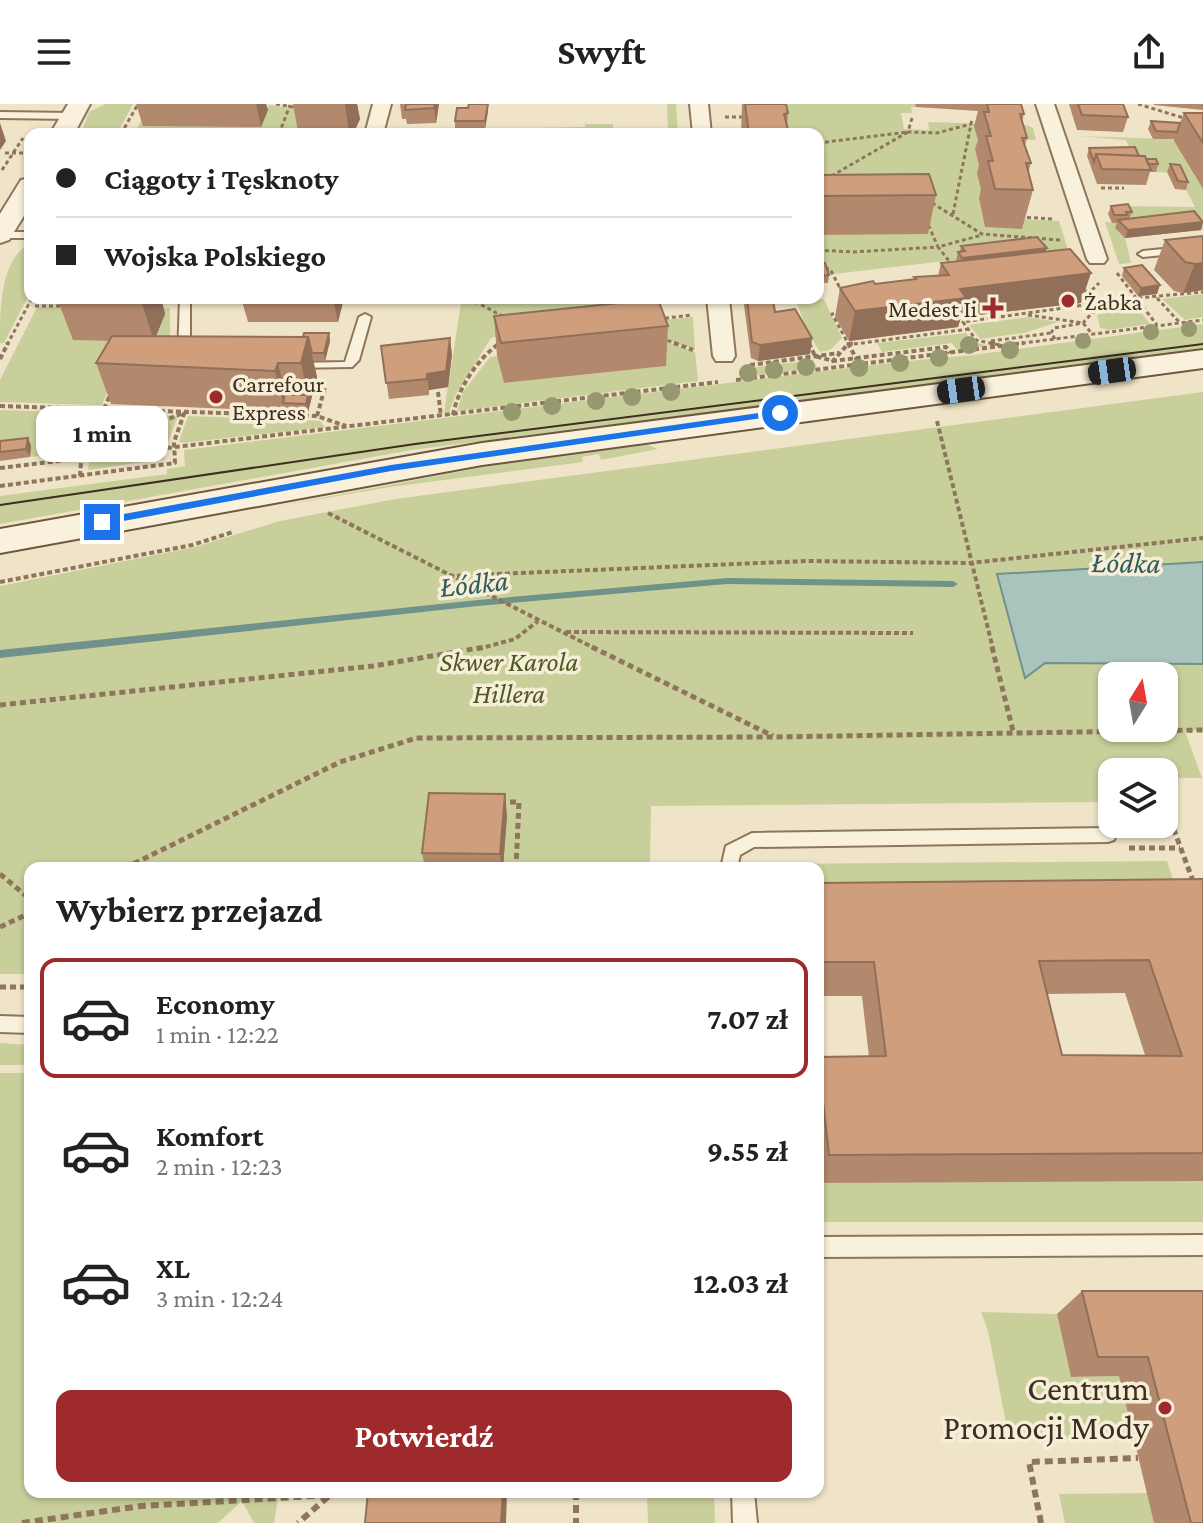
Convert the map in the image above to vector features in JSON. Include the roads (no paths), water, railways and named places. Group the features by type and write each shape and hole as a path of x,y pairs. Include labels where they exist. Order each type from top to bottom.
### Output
{"main road":[{"path":"0,541 482,454 1203,359"}],"street":[{"path":"376,128 382,104"},
{"path":"699,104 701,128"},
{"path":"1045,104 1092,266"},
{"path":"0,183 24,185"},
{"path":"0,235 24,195"},
{"path":"720,304 734,360"}],"lane":[{"path":"0,115 71,118"},
{"path":"0,235 24,235"},
{"path":"1143,254 1203,248"},
{"path":"185,304 183,354 189,360 203,360"},
{"path":"285,364 348,365 353,360 365,317"},
{"path":"730,862 732,851 752,840 1098,835"},
{"path":"0,1024 24,1025"},
{"path":"824,1247 1203,1245"},
{"path":"743,1498 745,1523"}],"water":[{"path":"1203,562 1203,664 1045,663 1025,678 997,574"}],"waterway":[{"name":"Łódka","path":"0,654 478,603 727,581 953,584"}],"tram line":[{"path":"0,505 415,444 1203,344"}],"place":[{"name":"Żabka","path":"1068,301"},
{"name":"Medest Ii","path":"993,308"},
{"name":"Carrefour Express","path":"216,397"},
{"name":"Centrum Promocji Mody","path":"1165,1408"}],"park label":[{"name":"Skwer Karola Hillera","path":"509,677"}]}
